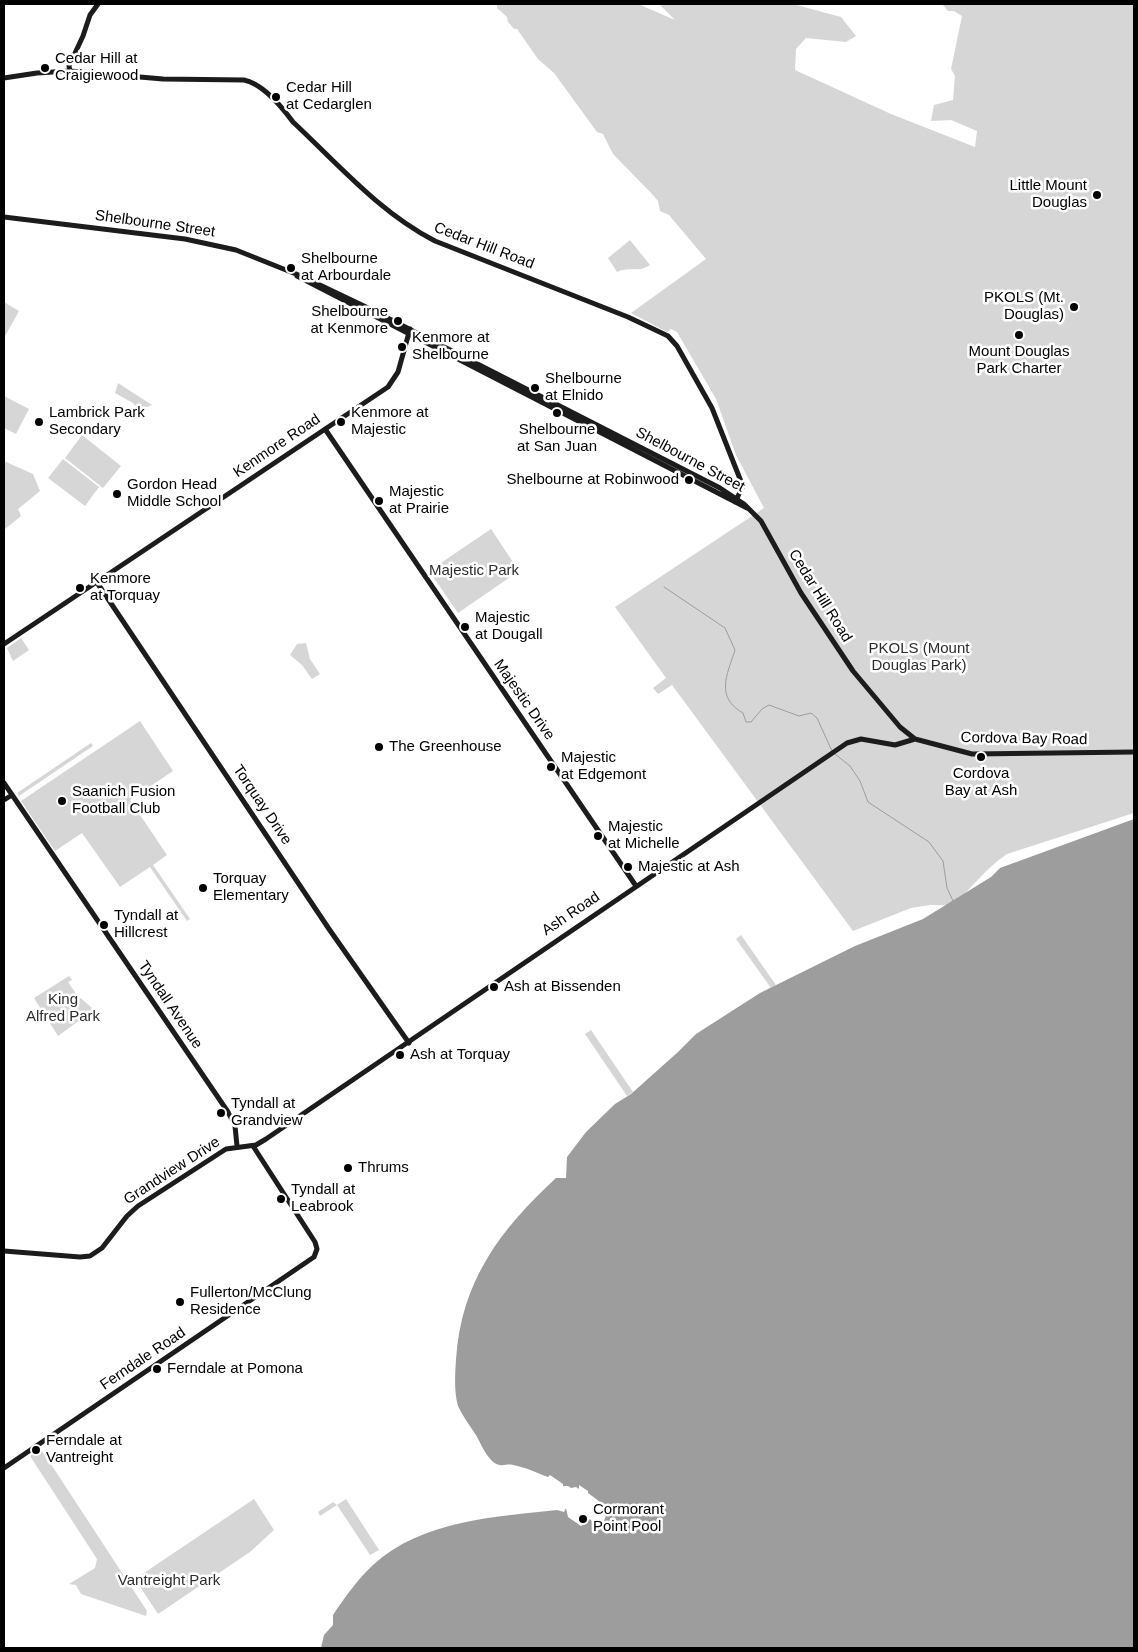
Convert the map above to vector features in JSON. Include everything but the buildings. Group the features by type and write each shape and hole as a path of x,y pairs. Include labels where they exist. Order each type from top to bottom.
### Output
{"street":[{"path":"70,70 69,66 90,16 98,4"},
{"name":"Cedar Hill Road","path":"4,78 37,72 70,70 163,79 249,81 260,88 285,112 361,189 418,232 435,242 628,317 668,336 677,346 712,408 742,484 736,500"},
{"name":"Shelbourne Street","path":"4,217 204,242 236,250 297,276 546,401 736,500 749,509"},
{"name":"Kenmore Road","path":"4,644 393,382 400,366 409,332"},
{"name":"Majestic Drive","path":"325,429 636,886"},
{"name":"Cedar Hill Road","path":"749,509 766,528 801,593 853,671 900,727 915,739"},
{"name":"Torquay Drive","path":"96,581 329,929 409,1042"},
{"name":"Ash Road","path":"253,1146 289,1124 832,752 847,743 861,739 895,744 915,739"},
{"name":"Cordova Bay Road","path":"915,739 972,754 1134,752"},
{"name":"Tyndall Avenue","path":"4,783 228,1112 235,1126 237,1146"},
{"path":"4,800 12,795"},
{"name":"Grandview Drive","path":"4,1251 80,1257 94,1254 102,1248 134,1209 226,1149 237,1146 253,1146"},
{"name":"Ferndale Road","path":"4,1468 311,1260 317,1251 314,1239 253,1146"}],"green space":[{"name":"PKOLS (Mount Douglas Park)","path":"497,4 638,4 675,20 659,4 793,4 841,17 856,36 846,42 806,38 796,49 795,70 891,114 975,147 977,131 951,120 931,121 934,105 953,100 955,76 951,69 962,16 954,11 948,11 942,4 1134,4 1134,813 1007,854 992,865 953,905 930,905 911,908 853,931 672,685 658,694 653,688 666,678 615,607 764,508 736,455 716,399 677,332 671,329 667,332 631,313 706,259 669,215 660,211 658,201 653,195 613,154 603,134 597,132 554,73 538,59 517,29 514,29 508,22 507,17 497,8"},
{"path":"630,240 650,265 642,269 621,270 617,272 608,258"},
{"path":"4,302 19,311 4,338"},
{"path":"118,383 152,405 139,410 133,403 115,393"},
{"path":"4,396 29,409 16,434 4,428"},
{"path":"82,435 121,466 103,488 65,458"},
{"path":"63,459 99,487 85,506 48,478"},
{"path":"4,461 33,474 40,491 18,509 21,516 4,530"},
{"name":"Majestic Park","path":"491,529 519,571 458,613 429,571"},
{"path":"21,638 29,650 13,661 7,648"},
{"path":"306,643 310,659 320,674 312,679 302,665 290,655 297,644"},
{"path":"140,721 173,771 130,800 167,855 153,865 190,919 187,921 150,867 120,887 82,833 55,851 21,801"},
{"path":"91,743 93,746 19,796 17,793"},
{"path":"741,935 776,985 771,988 736,939"},
{"name":"King Alfred Park","path":"69,976 72,980 68,982 77,995 99,1014 98,1020 77,1022 58,1036 34,998"},
{"path":"591,1030 633,1092 627,1096 585,1034"},
{"path":"39,1451 43,1452 147,1611 146,1616 81,1594 76,1585 69,1584 95,1568 97,1559 30,1456"},
{"name":"Vantreight Park","path":"254,1499 274,1530 250,1552 158,1614 135,1579"},
{"path":"346,1499 379,1550 370,1555 337,1505"},
{"path":"333,1502 337,1505 320,1516 318,1512"}],"shaded area":[{"path":"1134,819 1134,1648 321,1648 324,1635 333,1625 333,1615 356,1583 373,1565 392,1550 414,1538 460,1523 557,1510 564,1512 566,1508 568,1517 581,1526 590,1519 596,1526 602,1527 606,1515 601,1504 579,1485 579,1489 563,1486 563,1484 550,1475 548,1477 522,1467 501,1465 492,1461 458,1406 455,1389 459,1332 475,1281 487,1259 517,1217 556,1178 566,1178 567,1157 586,1132 615,1104 631,1094 696,1034 760,993 855,946 923,919 991,877 1000,868"}],"waterway":[{"path":"664,587 725,628 735,650 727,677 726,693 734,707 743,713 746,722 751,722 762,709 769,705 799,716 811,713 817,718 832,751"},
{"path":"835,754 850,766 860,781 868,802 929,842 943,861 947,888 953,901"}],"place":[{"name":"Cedar Hill at Craigiewood","path":"45,68"},
{"name":"Cedar Hill at Cedarglen","path":"276,97"},
{"name":"Little Mount Douglas","path":"1097,195"},
{"name":"Shelbourne at Arbourdale","path":"291,268"},
{"name":"PKOLS (Mt. Douglas)","path":"1074,307"},
{"name":"Shelbourne at Kenmore","path":"398,321"},
{"name":"Mount Douglas Park Charter","path":"1019,335"},
{"name":"Kenmore at Shelbourne","path":"402,347"},
{"name":"Shelbourne at Elnido","path":"535,388"},
{"name":"Shelbourne at San Juan","path":"557,413"},
{"name":"Lambrick Park Secondary","path":"39,422"},
{"name":"Kenmore at Majestic","path":"341,422"},
{"name":"Shelbourne at Robinwood","path":"689,480"},
{"name":"Gordon Head Middle School","path":"117,494"},
{"name":"Majestic at Prairie","path":"379,501"},
{"name":"Kenmore at Torquay","path":"80,588"},
{"name":"Majestic at Dougall","path":"465,627"},
{"name":"The Greenhouse","path":"379,747"},
{"name":"Cordova Bay at Ash","path":"981,757"},
{"name":"Majestic at Edgemont","path":"551,767"},
{"name":"Saanich Fusion Football Club","path":"62,801"},
{"name":"Majestic at Michelle","path":"598,836"},
{"name":"Majestic at Ash","path":"628,867"},
{"name":"Torquay Elementary","path":"203,888"},
{"name":"Tyndall at Hillcrest","path":"104,925"},
{"name":"Ash at Bissenden","path":"494,987"},
{"name":"Ash at Torquay","path":"400,1055"},
{"name":"Tyndall at Grandview","path":"221,1113"},
{"name":"Thrums","path":"348,1168"},
{"name":"Tyndall at Leabrook","path":"281,1199"},
{"name":"Fullerton/McClung Residence","path":"180,1302"},
{"name":"Ferndale at Pomona","path":"157,1369"},
{"name":"Ferndale at Vantreight","path":"36,1450"},
{"name":"Cormorant Point Pool","path":"583,1519"}]}
